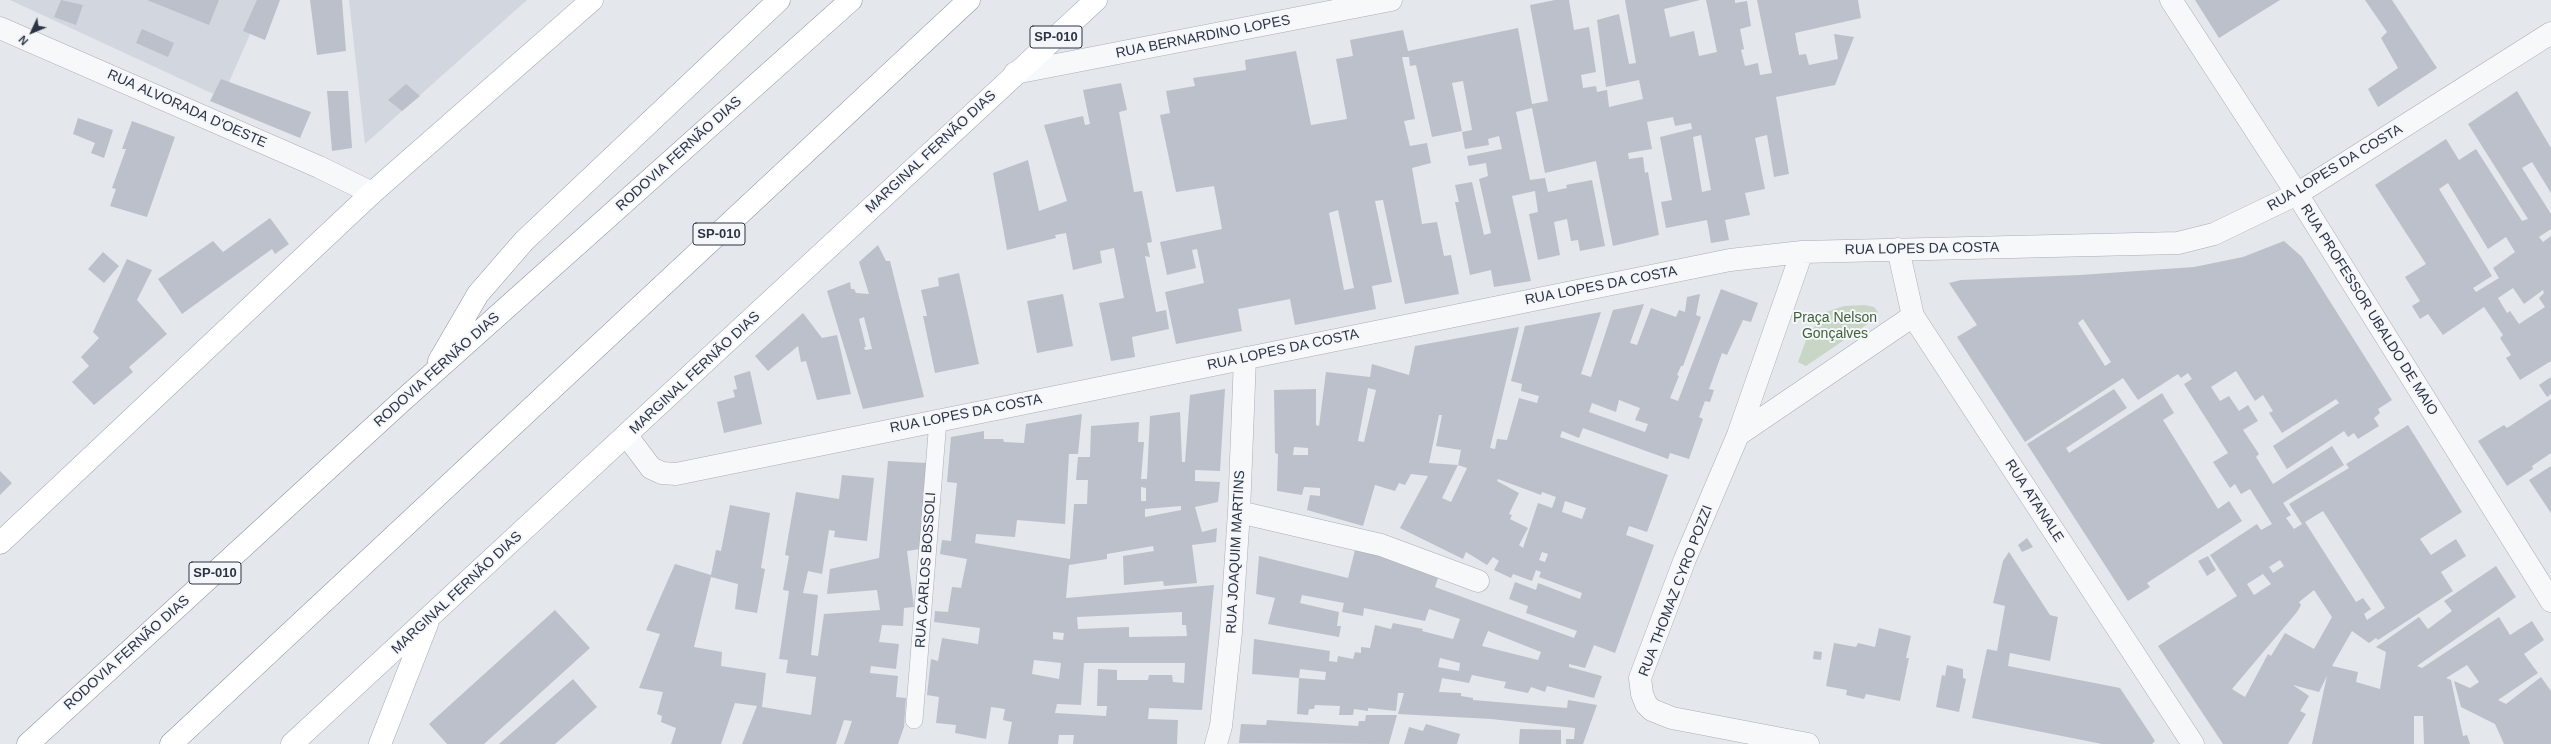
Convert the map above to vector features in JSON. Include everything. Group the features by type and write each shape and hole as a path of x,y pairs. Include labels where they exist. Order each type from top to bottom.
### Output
{"main road":[{"path":"0,543 372,193 592,0"},
{"path":"432,375 478,294 524,241 779,0"},
{"name":"RODOVIA FERNÃO DIAS","path":"28,744 402,401 851,0"},
{"name":"SP-010","path":"171,744 469,468 969,0"},
{"name":"MARGINAL FERNÃO DIAS","path":"292,744 627,436 1015,73 1096,0"},
{"path":"380,744 429,618"}],"street":[{"name":"RUA BERNARDINO LOPES","path":"1015,73 1391,0"},
{"name":"RUA PROFESSOR UBALDO DE MAIO","path":"2171,0 2297,194 2551,601"},
{"name":"RUA ALVORADA D'OESTE","path":"0,28 319,167 372,193"},
{"name":"RUA LOPES DA COSTA","path":"627,436 650,468 662,473 676,474 1730,260 1802,252 2178,243 2214,234 2297,194 2551,33"},
{"name":"RUA ATANALE","path":"1898,249 1913,316 2193,744"},
{"name":"RUA THOMAZ CYRO POZZI","path":"1802,252 1738,435 1686,559 1640,678 1642,694 1646,704 1652,710 1672,718 1808,744"},
{"path":"1738,435 1913,316"},
{"name":"RUA JOAQUIM MARTINS","path":"1216,744 1221,726 1231,632 1240,512 1245,358"},
{"path":"1240,512 1381,546 1478,581"}],"lane":[{"name":"RUA CARLOS BOSSOLI","path":"914,720 938,420"}],"shaded area":[{"path":"10,0 265,0 222,98"},
{"path":"349,0 527,0 365,144"}],"green space":[{"name":"Praça Nelson Gonçalves","path":"1864,305 1874,307 1878,312 1875,319 1806,366 1798,362 1806,340 1823,313 1844,306"}],"building":[{"path":"61,0 83,5 76,25 54,17"},
{"path":"147,0 219,0 209,25"},
{"path":"257,0 280,0 265,40 243,31"},
{"path":"310,0 342,0 346,51 317,55"},
{"path":"1555,0 1569,0 1574,30 1589,27 1596,72 1581,75 1583,88 1596,86 1597,92 1607,90 1609,107 1643,99 1639,80 1606,87 1597,20 1619,14 1629,64 1636,63 1625,0 1700,0 1664,9 1670,37 1694,31 1699,56 1717,52 1706,0 1735,0 1735,3 1747,1 1751,26 1740,29 1744,49 1741,50 1745,66 1758,63 1760,75 1772,73 1757,0 1858,0 1861,18 1795,33 1799,55 1806,54 1809,65 1838,59 1834,34 1854,37 1835,85 1776,97 1789,174 1774,177 1767,135 1755,138 1765,189 1745,193 1750,215 1725,220 1729,240 1711,243 1707,220 1666,228 1661,202 1672,200 1660,137 1692,129 1691,123 1675,126 1673,117 1647,122 1652,149 1628,153 1629,159 1643,157 1645,173 1648,172 1659,235 1613,246 1596,161 1545,173 1532,108 1516,112 1530,180 1545,178 1548,192 1567,188 1566,185 1592,180 1605,246 1580,251 1578,240 1571,241 1567,219 1554,222 1560,255 1538,260 1529,214 1538,212 1535,191 1512,196 1531,281 1494,287 1491,270 1470,275 1455,202 1459,202 1455,185 1472,182 1484,235 1491,233 1479,179 1488,176 1486,163 1469,166 1467,156 1502,149 1499,136 1488,139 1489,145 1465,149 1462,132 1472,130 1463,81 1452,83 1462,131 1432,137 1416,65 1410,66 1409,57 1402,57 1415,119 1404,121 1410,146 1427,143 1431,163 1412,168 1422,224 1437,222 1444,256 1451,255 1459,294 1405,304 1383,200 1375,201 1392,282 1372,286 1376,309 1295,325 1290,299 1238,309 1242,331 1176,344 1165,292 1204,283 1197,249 1192,250 1196,268 1167,275 1160,242 1222,229 1214,186 1176,192 1160,115 1170,113 1166,91 1195,86 1193,78 1246,70 1245,60 1296,51 1311,125 1347,119 1336,59 1353,56 1350,40 1403,30 1408,51 1518,28 1532,104 1548,101 1530,5","holes":["1701,135 1711,190 1702,192 1693,137","1338,210 1354,288 1344,290 1329,213"]},
{"path":"2195,0 2280,0 2219,38"},
{"path":"2365,0 2392,0 2437,68 2378,107 2368,89 2398,68 2381,38 2387,32"},
{"path":"142,29 174,43 168,57 136,43"},
{"path":"221,79 311,112 300,138 210,101"},
{"path":"1121,83 1127,110 1119,112 1134,192 1142,191 1152,242 1147,243 1150,257 1145,256 1156,312 1166,310 1169,329 1132,337 1135,357 1111,361 1099,303 1124,298 1114,248 1100,251 1102,263 1073,270 1066,233 1055,235 1056,238 1007,250 993,173 1028,160 1039,211 1067,201 1044,125 1083,116 1085,125 1090,124 1083,90"},
{"path":"406,84 420,96 402,111 388,100"},
{"path":"327,91 348,91 352,148 332,151"},
{"path":"2517,91 2551,148 2551,193 2532,162 2522,168 2551,214 2551,229 2539,237 2543,242 2551,236 2551,361 2520,380 2506,358 2511,355 2500,338 2503,335 2484,307 2443,335 2428,314 2420,319 2412,306 2420,301 2405,277 2426,264 2375,185 2446,139 2459,160 2476,149 2522,221 2528,219 2468,124","holes":["2448,183 2488,249 2506,237 2515,252 2493,268 2499,278 2476,292 2473,288 2492,276 2439,189","2513,288 2524,304 2543,290 2544,293 2539,298 2545,307 2519,324 2510,311 2507,313 2498,298"]},
{"path":"78,118 113,130 104,158 91,153 95,143 73,134"},
{"path":"132,121 175,137 147,217 110,206 116,189 112,188 126,149 122,149"},
{"path":"270,218 289,244 275,254 272,249 182,314 158,279 213,241 223,252"},
{"path":"2284,241 2302,257 2392,400 2378,409 2380,413 2374,418 2379,426 2358,439 2354,433 2348,437 2344,431 2287,469 2273,446 2339,403 2336,399 2282,433 2269,413 2273,411 2263,395 2255,401 2236,371 2211,387 2220,401 2229,396 2239,411 2248,405 2258,421 2243,430 2259,454 2256,457 2273,484 2332,446 2344,465 2283,503 2291,515 2286,518 2294,529 2302,524 2289,504 2349,468 2346,464 2408,425 2462,512 2420,539 2431,555 2456,539 2466,556 2441,572 2453,591 2378,640 2376,638 2369,643 2352,631 2332,666 2358,672 2356,682 2380,689 2386,652 2376,647 2419,617 2428,629 2452,611 2444,601 2496,566 2516,597 2417,666 2422,668 2499,617 2510,635 2532,621 2544,640 2524,654 2538,673 2498,700 2506,704 2541,677 2551,691 2551,744 2504,744 2495,724 2461,707 2454,681 2470,688 2479,682 2467,665 2446,678 2451,680 2463,736 2467,735 2470,744 2424,744 2423,716 2414,716 2414,744 2312,744 2327,676 2319,692 2293,685 2309,696 2300,711 2306,714 2288,744 2223,744 2158,646 2237,596 2210,555 2257,524 2261,530 2272,524 2250,489 2241,494 2235,484 2230,488 2213,462 2228,453 2184,384 2192,379 2188,373 2181,378 2178,374 2138,400 2123,378 2025,442 1957,337 1977,325 1949,283 1961,280 2080,275 2194,267 2243,257","holes":["2083,319 2111,362 2105,366 2078,323","2323,511 2385,608 2367,620 2364,614 2371,609 2363,598 2356,602 2305,522","2280,560 2284,566 2273,573 2269,567","2263,574 2271,584 2254,595 2247,584","2314,590 2332,617 2314,649 2285,633 2271,656 2268,654 2245,697 2232,689 2297,612 2301,605 2299,602"]},
{"path":"878,245 886,261 890,261 924,397 863,409 827,291 850,282 851,289 854,289 856,293 869,294 859,262","holes":["864,317 872,349 865,350 864,347 866,347 859,319"]},
{"path":"103,252 119,266 104,283 88,269"},
{"path":"127,259 152,270 137,300 167,334 129,367 133,372 94,405 72,382 89,366 81,357 99,338 93,332"},
{"path":"959,273 979,364 935,373 923,316 927,316 921,290 939,286 938,278"},
{"path":"1721,289 1758,303 1751,322 1743,320 1727,355 1722,353 1709,389 1714,390 1710,402 1705,401 1699,417 1703,419 1689,459 1670,453 1668,459 1583,428 1579,438 1562,431 1560,437 1668,475 1647,532 1629,526 1626,535 1654,545 1615,653 1594,645 1585,668 1569,664 1569,667 1602,676 1594,698 1547,686 1545,692 1531,687 1528,693 1504,688 1506,682 1472,675 1469,683 1442,678 1439,692 1461,693 1461,696 1473,698 1473,700 1567,708 1568,700 1597,705 1583,744 1566,744 1566,739 1574,739 1575,728 1491,719 1398,714 1404,693 1398,693 1396,711 1368,708 1368,711 1354,709 1353,715 1339,715 1340,706 1315,705 1314,709 1309,709 1308,715 1297,714 1299,678 1252,674 1254,639 1330,651 1329,661 1337,662 1338,656 1353,659 1355,652 1361,653 1361,647 1370,648 1375,625 1391,629 1393,623 1423,629 1422,631 1453,639 1460,619 1429,609 1425,621 1364,608 1363,616 1342,612 1344,603 1302,595 1300,603 1339,612 1337,626 1341,626 1339,637 1268,624 1275,598 1256,594 1259,556 1348,578 1356,546 1441,569 1435,587 1574,638 1577,631 1526,613 1528,606 1509,599 1515,582 1536,590 1538,583 1580,599 1582,593 1539,577 1541,572 1536,570 1532,581 1513,574 1511,578 1494,570 1499,561 1493,557 1487,565 1466,552 1463,559 1400,528 1428,476 1411,474 1405,485 1399,483 1395,491 1375,485 1363,526 1307,510 1310,495 1320,496 1320,488 1304,487 1302,495 1277,491 1278,454 1275,453 1274,390 1316,389 1316,425 1319,426 1326,372 1370,377 1372,364 1409,375 1415,346 1519,327 1490,448 1495,449 1497,439 1507,440 1519,398 1537,403 1539,396 1521,391 1522,384 1511,381 1525,326 1601,312 1581,374 1591,377 1613,310 1644,304 1630,343 1637,345 1651,308 1676,317 1679,310 1685,312 1687,297 1700,294 1696,315 1701,317 1683,366 1681,366 1677,375 1679,376 1670,398 1678,401","holes":["1368,388 1376,390 1364,442 1358,441","1619,400 1640,408 1635,420 1648,424 1645,432 1589,412 1592,403 1616,412","1439,415 1442,415 1436,446 1461,450 1458,465 1429,463","1294,447 1308,448 1308,455 1293,455","1458,465 1467,468 1451,502 1442,498","1498,479 1541,495 1542,492 1556,497 1552,508 1538,503 1523,548 1519,545 1528,528 1510,519 1512,515 1509,514 1519,493 1497,481","1565,501 1586,508 1582,519 1562,512","1542,552 1548,554 1545,562 1539,560","1488,631 1541,652 1538,660 1482,646","1440,658 1460,663 1459,671 1438,667","1300,669 1326,672 1325,680 1299,678"]},
{"path":"1063,294 1073,346 1037,353 1027,301"},
{"path":"803,313 822,338 837,335 851,394 817,400 806,361 801,362 798,346 768,371 755,356"},
{"path":"750,371 762,424 724,433 717,402 735,397 733,390 737,389 734,376"},
{"path":"2551,377 2551,394 2547,397 2539,385"},
{"path":"1225,389 1220,471 1195,470 1195,481 1220,482 1218,502 1195,507 1202,532 1217,528 1216,542 1192,545 1197,583 1164,586 1163,581 1124,585 1123,556 1154,551 1153,546 1107,554 1107,559 1069,565 1066,598 1214,585 1202,710 1149,708 1148,719 1178,720 1177,744 1073,744 1074,735 1059,735 1058,744 1008,744 1012,722 1003,720 1005,709 991,707 986,739 955,733 956,725 936,723 939,697 927,695 931,659 938,661 942,638 978,644 980,628 934,622 935,611 948,612 952,587 961,588 967,559 940,554 942,540 951,541 957,483 947,482 951,437 984,431 984,439 1003,439 1004,442 1024,443 1026,424 1082,414 1078,454 1069,454 1065,524 1017,520 1015,537 976,534 975,543 1070,559 1074,504 1087,504 1088,480 1076,480 1078,457 1090,457 1091,426 1139,422 1138,442 1144,442 1141,479 1147,479 1150,416 1180,412 1182,462 1185,462 1190,395","holes":["1141,487 1146,488 1146,501 1141,501","1181,506 1181,510 1145,517 1145,509","1182,612 1182,625 1186,625 1187,636 1129,637 1129,627 1078,629 1077,617","1053,632 1064,633 1063,640 1053,639","1034,660 1061,663 1059,679 1032,674","1084,663 1185,663 1184,683 1173,682 1172,675 1149,675 1148,680 1117,680 1117,670 1098,669 1097,706 1107,706 1106,716 1055,713 1057,704 1081,705"]},
{"path":"2114,389 2127,408 2066,448 2069,453 2162,393 2174,413 2163,420 2218,509 2229,501 2242,521 2147,583 2150,587 2128,601 2027,444"},
{"path":"2551,399 2551,453 2532,466 2533,469 2507,486 2478,441 2504,425 2507,428"},
{"path":"888,461 927,463 920,549 907,551 914,607 904,608 903,626 882,625 879,642 899,644 896,669 871,666 870,673 898,676 896,697 906,698 904,727 898,744 844,744 852,721 844,720 836,744 742,744 757,706 735,703 721,744 671,744 676,728 661,722 662,716 657,714 663,692 639,688 660,634 646,630 675,564 711,575 716,550 721,551 730,505 770,513 761,568 765,569 757,613 735,609 738,584 711,577 694,647 722,652 721,666 766,673 762,707 811,715 816,677 786,673 788,660 779,659 789,591 783,590 789,556 785,555 796,492 839,499 842,475 874,478 867,541 834,537 835,531 829,530 822,574 808,571 803,593 818,595 811,655 818,656 824,614 880,610 877,590 827,594 830,569 879,558"},
{"path":"2551,466 2551,513 2529,480"},
{"path":"0,471 12,483 0,495"},
{"path":"2027,538 2033,547 2022,552 2018,545"},
{"path":"2009,552 2050,615 2058,617 2050,661 2010,653 2008,666 2120,688 2155,741 2152,744 2102,744 1972,718 1987,649 1997,651 2005,606 1993,603 2003,561"},
{"path":"2208,556 2216,570 2207,576 2198,561"},
{"path":"555,610 590,648 484,744 447,744 429,724"},
{"path":"1879,628 1911,636 1906,658 1909,658 1900,701 1866,694 1864,699 1846,695 1847,690 1826,686 1834,643 1856,647 1858,643 1875,647"},
{"path":"1814,651 1822,652 1821,660 1813,659"},
{"path":"1947,665 1963,669 1963,678 1966,679 1959,712 1936,707 1942,675 1945,676"},
{"path":"573,679 597,707 555,744 499,744"},
{"path":"1366,715 1397,715 1389,744 1239,743 1241,724 1266,725 1267,720 1358,726 1359,721 1365,721"},
{"path":"1426,724 1460,734 1457,744 1404,744 1409,727 1423,731"},
{"path":"1520,729 1561,730 1561,744 1519,744"}]}
